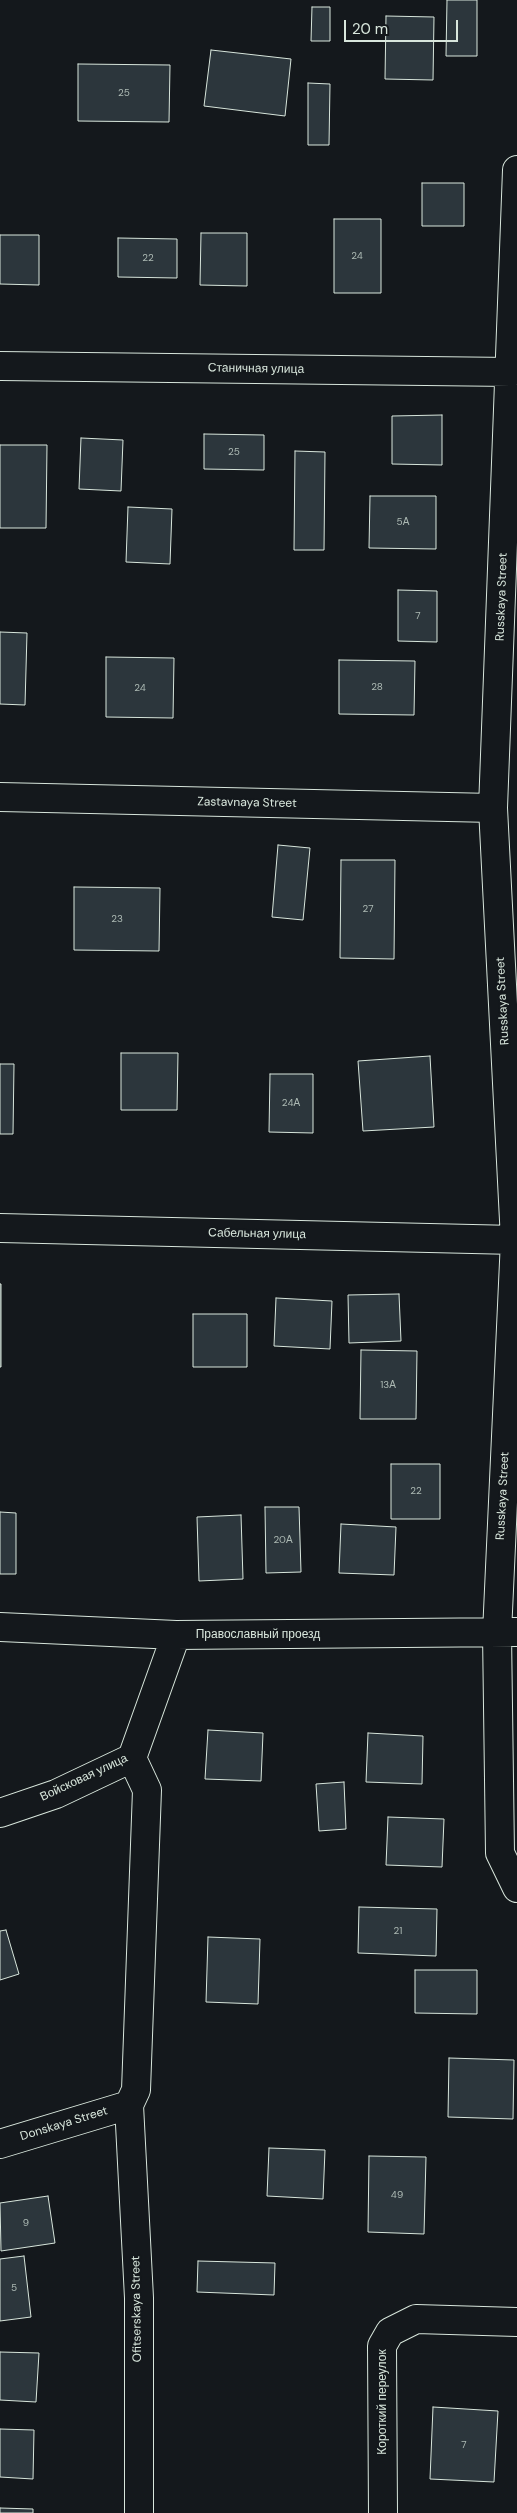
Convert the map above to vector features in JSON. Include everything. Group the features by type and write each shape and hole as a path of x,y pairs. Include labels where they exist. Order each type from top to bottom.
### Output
{"street":[{"name":"Russkaya Street","path":"517,170 511,372 493,808 515,1240 507,1632 500,1853 517,1888"},
{"name":"Станичная улица","path":"0,366 511,372"},
{"name":"Zastavnaya Street","path":"0,797 493,808"},
{"name":"Сабельная улица","path":"0,1228 515,1240"},
{"name":"Православный проезд","path":"0,1628 176,1635 507,1632"},
{"name":"Войсковая улица","path":"0,1813 56,1794 132,1758 176,1635"},
{"name":"Ofitserskaya Street","path":"132,1758 147,1790 136,2090 129,2105 138,2298 139,2513"},
{"name":"Donskaya Street","path":"0,2144 129,2105"},
{"name":"Короткий переулок","path":"383,2513 382,2346 390,2332 416,2319 517,2322"}],"building":[{"path":"447,0 477,0 477,56 446,56"},
{"path":"312,7 330,7 330,41 311,41"},
{"path":"386,16 434,17 433,80 385,79"},
{"path":"211,50 291,59 285,116 204,106"},
{"path":"78,64 170,65 169,122 78,121"},
{"path":"308,83 330,84 329,145 308,145"},
{"path":"422,183 464,183 464,226 422,226"},
{"path":"334,219 381,219 381,293 334,293"},
{"path":"201,233 247,233 247,286 200,285"},
{"path":"0,235 39,235 39,285 0,284"},
{"path":"118,238 177,239 177,278 118,277"},
{"path":"442,415 442,465 392,464 392,416"},
{"path":"204,434 264,435 264,470 204,469"},
{"path":"81,438 123,440 121,491 79,489"},
{"path":"0,445 47,445 46,528 0,528"},
{"path":"295,451 325,452 324,550 294,550"},
{"path":"370,496 436,496 436,549 369,548"},
{"path":"128,507 172,509 170,564 126,562"},
{"path":"398,590 437,591 437,642 398,641"},
{"path":"0,632 27,633 25,705 0,704"},
{"path":"106,657 174,658 173,718 106,717"},
{"path":"339,660 415,661 414,715 339,714"},
{"path":"278,845 310,848 303,920 272,917"},
{"path":"341,860 395,860 394,959 340,958"},
{"path":"74,887 160,888 159,951 74,950"},
{"path":"121,1053 178,1053 177,1110 121,1110"},
{"path":"430,1056 434,1127 363,1131 358,1061"},
{"path":"0,1064 14,1064 13,1134 0,1134"},
{"path":"270,1074 313,1074 313,1133 269,1132"},
{"path":"1,1284 1,1367 0,1367"},
{"path":"399,1294 401,1341 349,1343 348,1295"},
{"path":"276,1298 332,1301 330,1349 274,1346"},
{"path":"193,1314 247,1314 247,1367 193,1367"},
{"path":"361,1350 417,1351 416,1419 360,1419"},
{"path":"391,1464 440,1464 440,1519 391,1519"},
{"path":"265,1507 299,1507 301,1572 266,1573"},
{"path":"0,1512 16,1513 16,1574 0,1574"},
{"path":"241,1515 243,1579 199,1581 197,1517"},
{"path":"341,1524 396,1527 394,1575 339,1573"},
{"path":"208,1730 263,1733 261,1781 205,1779"},
{"path":"368,1733 423,1736 422,1784 366,1782"},
{"path":"344,1782 346,1829 319,1831 316,1784"},
{"path":"388,1817 444,1819 442,1867 386,1865"},
{"path":"359,1907 437,1909 436,1956 358,1953"},
{"path":"6,1930 19,1974 0,1980 0,1931"},
{"path":"208,1937 260,1939 258,2004 206,2002"},
{"path":"415,1970 477,1970 477,2014 415,2013"},
{"path":"449,2058 514,2060 513,2119 448,2117"},
{"path":"269,2148 325,2150 323,2199 267,2196"},
{"path":"369,2156 426,2157 424,2234 368,2232"},
{"path":"48,2196 55,2243 1,2251 0,2203"},
{"path":"24,2256 31,2317 0,2321 0,2259"},
{"path":"198,2261 275,2263 274,2295 197,2292"},
{"path":"0,2352 39,2353 36,2402 0,2400"},
{"path":"433,2407 498,2411 494,2482 430,2479"},
{"path":"0,2429 34,2430 33,2479 0,2477"},
{"path":"0,2508 33,2509 33,2513 0,2513"}]}
